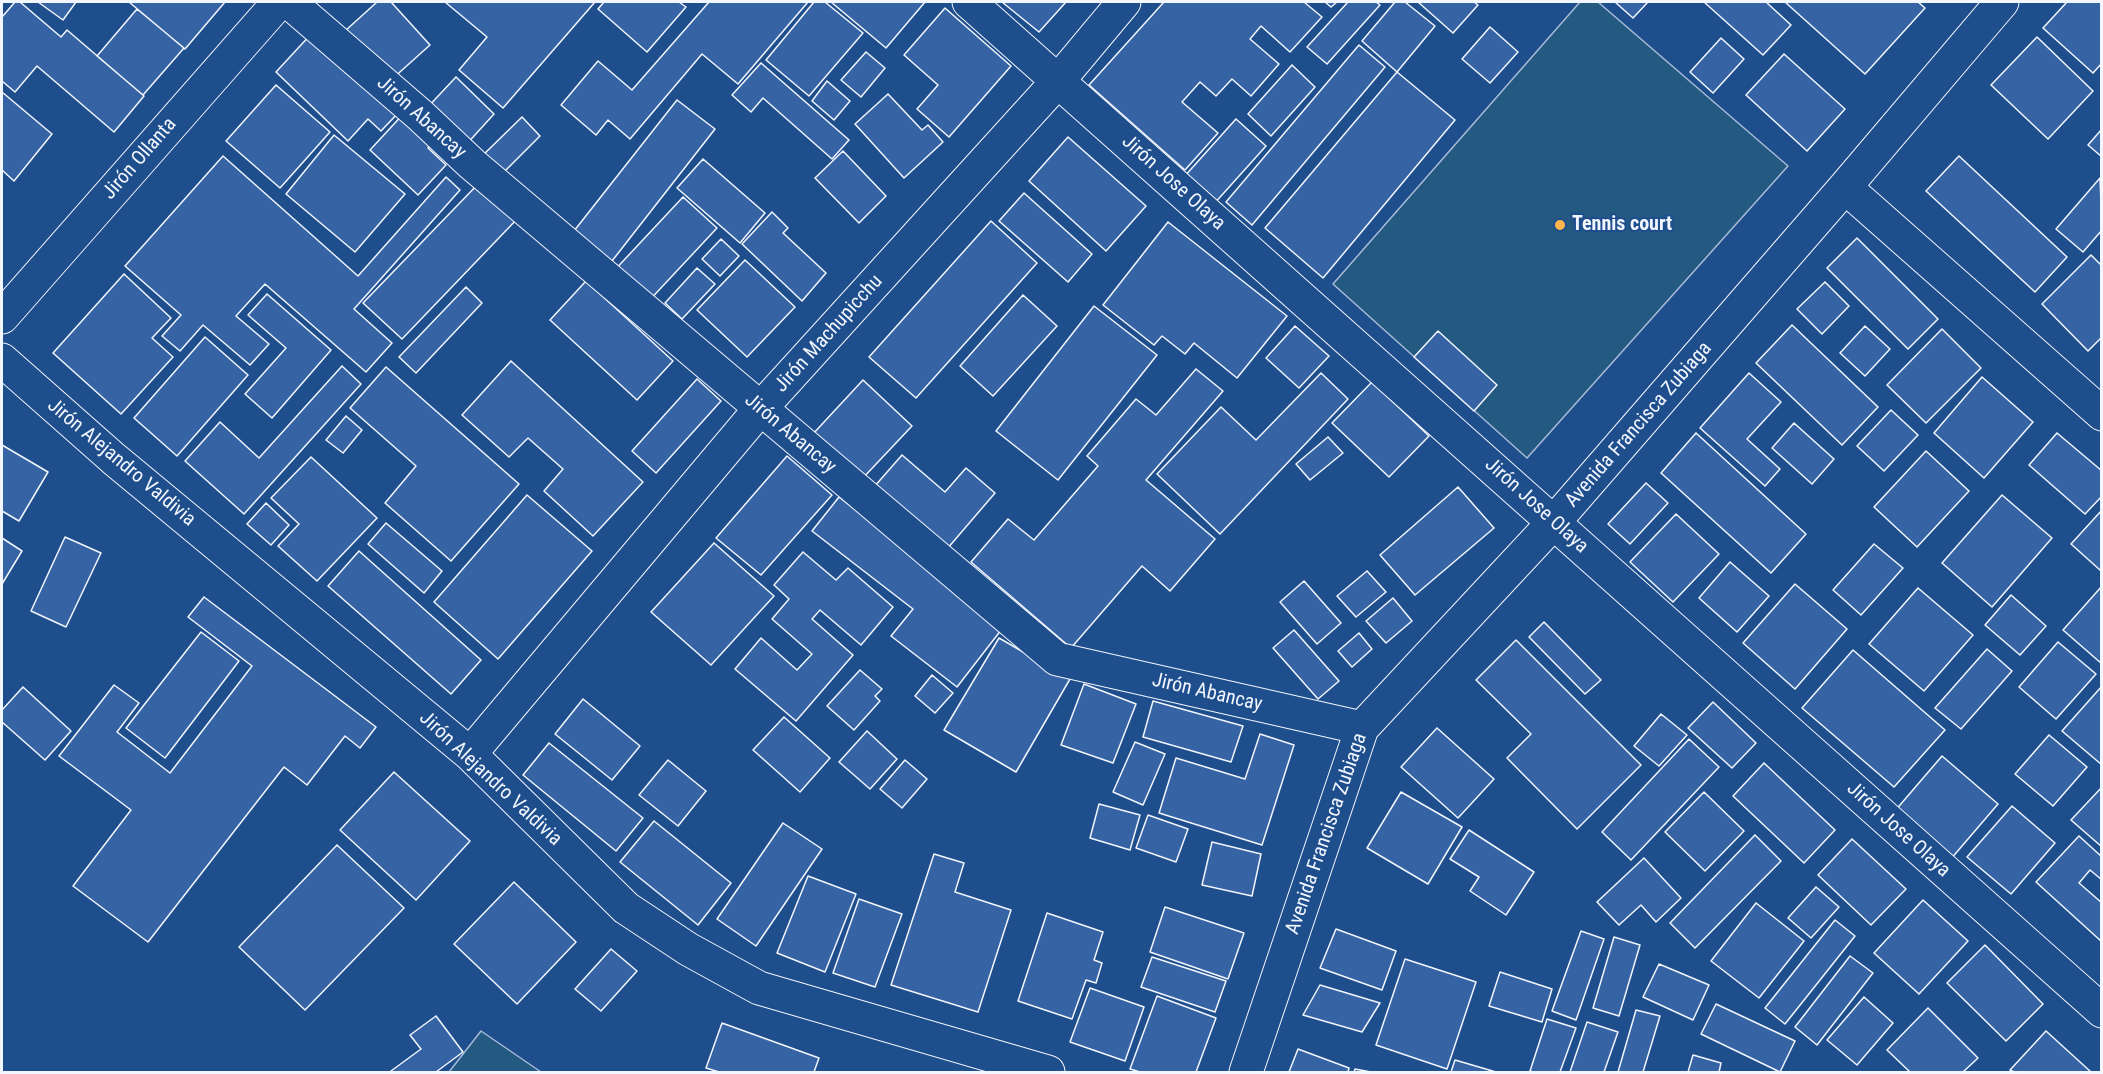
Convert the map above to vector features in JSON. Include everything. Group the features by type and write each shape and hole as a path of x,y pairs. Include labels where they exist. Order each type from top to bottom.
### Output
{"street":[{"name":"Jirón Ollanta","path":"2,317 279,2"},
{"name":"Jirón Abancay","path":"289,2 481,171 1057,659 1362,728"},
{"name":"Jirón Jose Olaya","path":"969,2 2102,1011"},
{"name":"Jirón Machupicchu","path":"470,754 760,409 1058,81 1124,2"},
{"name":"Avenida Francisca Zubiaga","path":"1246,1072 1362,728 1554,522 1845,187 2002,2"},
{"path":"1845,187 2102,414"},
{"name":"Jirón Alejandro Valdivia","path":"2,360 114,459 470,754 626,908 688,949 759,988 1048,1072"}],"shaded area":[{"name":"Tennis court","path":"1580,2 1598,2 1788,166 1527,458 1333,284"},
{"path":"481,1031 541,1072 449,1072"}],"building":[{"path":"15,2 20,2 61,37 67,30 144,96 114,132 37,66 15,92 2,81 2,17"},
{"path":"38,2 76,2 63,20"},
{"path":"129,2 225,2 185,49"},
{"path":"377,2 391,2 430,45 391,80 345,31"},
{"path":"445,2 595,2 503,108 459,70 487,37"},
{"path":"604,2 679,2 686,7 647,52 598,9"},
{"path":"709,2 808,2 738,84 702,54 630,139 608,120 596,135 561,105 598,61 632,90"},
{"path":"814,2 825,2 863,33 809,96 766,60"},
{"path":"831,2 925,2 886,48"},
{"path":"1002,2 1066,2 1039,32"},
{"path":"1164,2 1304,2 1322,17 1290,52 1261,26 1250,39 1279,64 1251,96 1232,79 1216,96 1200,82 1182,102 1218,133 1185,170 1089,85"},
{"path":"1325,2 1337,2 1331,7"},
{"path":"1348,2 1376,2 1380,5 1327,64 1307,47"},
{"path":"1395,2 1405,2 1435,26 1397,72 1362,41"},
{"path":"1418,2 1474,2 1478,5 1453,33"},
{"path":"1615,2 1648,2 1633,18"},
{"path":"1704,2 1766,2 1791,25 1763,55"},
{"path":"1785,2 1918,2 1925,8 1865,74"},
{"path":"2067,2 2102,2 2102,63 2093,73 2043,28"},
{"path":"945,8 1011,66 949,137 917,109 938,85 904,55"},
{"path":"137,9 184,48 143,95 97,56"},
{"path":"1490,27 1518,52 1490,83 1462,59"},
{"path":"313,32 399,112 381,131 368,119 348,141 276,72"},
{"path":"2037,37 2093,91 2048,139 1991,85"},
{"path":"1721,38 1744,59 1713,93 1690,72"},
{"path":"1359,45 1385,67 1252,225 1226,202"},
{"path":"866,52 885,68 861,97 841,80"},
{"path":"1784,54 1845,109 1807,151 1746,95"},
{"path":"761,63 849,140 832,159 763,98 751,112 732,95"},
{"path":"1292,65 1315,87 1271,136 1248,114"},
{"path":"1397,72 1455,120 1323,278 1265,228"},
{"path":"456,77 494,114 464,147 425,110"},
{"path":"827,81 850,101 834,120 812,101"},
{"path":"276,85 330,132 280,188 226,141"},
{"path":"2,92 52,134 14,181 2,170"},
{"path":"888,94 922,130 928,125 943,142 904,178 855,124"},
{"path":"677,100 715,129 612,261 574,231"},
{"path":"406,111 436,139 428,148 446,165 418,195 370,150"},
{"path":"522,117 540,136 500,176 481,157"},
{"path":"1236,119 1266,146 1213,205 1183,178"},
{"path":"2102,129 2102,157 2088,145"},
{"path":"334,135 405,194 355,252 286,194"},
{"path":"1068,137 1146,206 1106,251 1029,181"},
{"path":"843,151 886,196 859,223 815,178"},
{"path":"223,156 358,276 446,177 460,190 354,309 392,343 366,372 265,284 236,316 269,344 250,365 203,325 180,351 162,336 181,315 125,266"},
{"path":"1959,156 2067,257 2035,292 1926,191"},
{"path":"703,159 765,213 740,243 677,188"},
{"path":"2100,178 2102,230 2083,252 2056,229"},
{"path":"481,181 519,217 402,339 363,303"},
{"path":"1024,193 1092,254 1068,282 999,221"},
{"path":"683,197 717,228 645,305 611,274"},
{"path":"772,212 788,228 783,233 826,273 802,301 742,244"},
{"path":"991,221 1037,263 916,398 869,357"},
{"path":"1168,222 1287,316 1237,378 1194,343 1185,354 1162,336 1154,345 1103,305"},
{"path":"1857,238 1938,319 1908,349 1827,268"},
{"path":"721,239 739,256 720,276 702,259"},
{"path":"2091,255 2102,266 2102,337 2088,351 2042,304"},
{"path":"745,260 795,307 747,357 697,310"},
{"path":"697,268 715,284 682,319 665,303"},
{"path":"124,274 171,318 152,338 173,357 121,414 53,353"},
{"path":"586,281 673,361 637,400 550,320"},
{"path":"1825,282 1849,306 1822,334 1797,309"},
{"path":"466,287 482,303 416,373 399,357"},
{"path":"267,294 331,350 272,418 245,394 286,348 248,315"},
{"path":"1023,295 1057,326 993,396 960,366"},
{"path":"1094,306 1157,355 1058,480 996,431"},
{"path":"1792,325 1878,407 1842,445 1756,363"},
{"path":"1295,326 1329,356 1299,388 1266,358"},
{"path":"1865,326 1890,349 1865,376 1840,353"},
{"path":"1942,329 1981,368 1926,423 1887,385"},
{"path":"1438,331 1497,385 1474,411 1414,357"},
{"path":"205,337 248,375 177,456 134,418"},
{"path":"511,361 643,482 593,536 544,491 563,469 528,438 509,457 462,415"},
{"path":"342,366 361,384 244,514 185,461 220,422 259,458"},
{"path":"386,367 519,484 451,561 385,503 416,466 350,408"},
{"path":"1196,369 1223,391 1146,480 1215,539 1170,591 1142,566 1071,648 971,562 1008,519 1034,540 1098,466 1087,456 1136,399 1156,415"},
{"path":"1321,373 1348,399 1220,534 1157,474 1221,407 1256,440"},
{"path":"1749,373 1781,402 1747,439 1780,469 1765,486 1700,428"},
{"path":"1982,377 2033,422 1984,478 1934,433"},
{"path":"697,379 721,401 656,473 632,451"},
{"path":"863,380 912,426 861,480 812,435"},
{"path":"1372,382 1429,436 1389,477 1332,423"},
{"path":"1891,410 1918,435 1884,471 1857,446"},
{"path":"346,416 362,430 343,453 326,440"},
{"path":"1794,423 1834,459 1812,484 1772,448"},
{"path":"1696,433 1806,534 1771,573 1661,473"},
{"path":"2057,433 2102,471 2102,496 2085,514 2029,465"},
{"path":"1328,437 1343,453 1310,480 1296,464"},
{"path":"2,445 48,472 19,521 2,511"},
{"path":"1926,451 1969,491 1917,547 1874,507"},
{"path":"902,455 945,492 966,468 995,493 947,549 874,487"},
{"path":"787,456 832,495 761,575 716,538"},
{"path":"311,457 377,518 317,581 278,546 299,524 271,498"},
{"path":"1646,483 1668,503 1630,544 1608,524"},
{"path":"1458,487 1494,528 1415,595 1380,555"},
{"path":"527,495 592,551 498,659 434,602"},
{"path":"2002,495 2052,538 1992,607 1942,563"},
{"path":"839,497 1005,625 957,687 891,636 913,609 812,531"},
{"path":"266,503 289,525 271,545 247,524"},
{"path":"2102,510 2102,568 2100,570 2071,544"},
{"path":"1676,514 1719,554 1673,602 1630,562"},
{"path":"386,523 442,571 424,593 368,544"},
{"path":"65,537 101,553 66,627 31,611"},
{"path":"2,538 22,551 2,584"},
{"path":"714,543 774,596 711,665 651,612"},
{"path":"1874,544 1903,568 1861,615 1833,590"},
{"path":"359,551 481,660 451,694 328,586"},
{"path":"803,552 836,580 848,568 893,607 861,645 820,610 812,619 853,655 796,721 735,669 761,638 797,670 812,654 772,619 789,599 774,585"},
{"path":"1730,562 1769,596 1737,632 1699,598"},
{"path":"1367,571 1386,592 1356,617 1337,596"},
{"path":"1304,581 1341,623 1317,644 1280,602"},
{"path":"1795,584 1847,629 1795,689 1743,643"},
{"path":"2102,586 2102,664 2063,630"},
{"path":"1918,588 1973,635 1924,691 1869,644"},
{"path":"2011,595 2046,626 2020,655 1985,625"},
{"path":"204,597 376,727 360,748 345,736 307,785 284,767 148,942 73,886 131,810 59,756 114,685 139,703 117,732 170,773 252,666 188,617"},
{"path":"1393,598 1412,621 1386,643 1366,621"},
{"path":"1544,622 1601,680 1585,694 1529,637"},
{"path":"1294,630 1339,681 1318,699 1273,648"},
{"path":"201,632 239,661 165,758 126,728"},
{"path":"1359,633 1372,649 1352,667 1338,651"},
{"path":"999,638 1070,679 1016,772 944,730"},
{"path":"1516,640 1641,765 1577,829 1507,758 1531,734 1476,680"},
{"path":"2058,642 2096,674 2056,719 2019,687"},
{"path":"1987,649 2012,671 1961,729 1935,708"},
{"path":"1853,650 1945,730 1894,787 1802,708"},
{"path":"860,670 882,689 875,696 880,701 854,730 827,706"},
{"path":"932,675 953,693 935,713 915,696"},
{"path":"1084,684 1136,704 1113,763 1061,745"},
{"path":"2102,686 2102,765 2062,731"},
{"path":"23,687 71,731 45,760 2,722 2,710"},
{"path":"583,699 640,746 612,780 555,734"},
{"path":"1153,701 1243,726 1231,762 1143,737"},
{"path":"1713,702 1756,743 1732,768 1688,728"},
{"path":"1661,714 1687,735 1659,766 1634,746"},
{"path":"784,717 830,758 800,792 753,750"},
{"path":"1437,728 1494,779 1458,818 1401,767"},
{"path":"867,731 897,759 870,789 839,762"},
{"path":"1260,734 1294,745 1262,845 1159,813 1176,758 1245,779"},
{"path":"2049,735 2087,767 2053,806 2015,774"},
{"path":"1689,739 1719,767 1631,860 1602,832"},
{"path":"1135,742 1165,754 1143,805 1113,792"},
{"path":"549,743 643,818 616,851 523,775"},
{"path":"1942,756 1998,804 1950,860 1894,812"},
{"path":"668,760 706,791 678,826 639,795"},
{"path":"905,760 927,779 902,808 880,789"},
{"path":"1764,763 1835,830 1804,863 1733,796"},
{"path":"394,772 470,841 416,900 340,830"},
{"path":"2102,787 2102,847 2071,820"},
{"path":"1401,792 1462,827 1428,884 1367,848"},
{"path":"1704,792 1744,831 1705,871 1665,832"},
{"path":"1099,804 1140,815 1130,850 1090,838"},
{"path":"2012,806 2055,843 2011,894 1967,857"},
{"path":"1148,815 1188,829 1176,862 1136,848"},
{"path":"654,821 731,883 698,925 620,862"},
{"path":"783,823 822,849 756,946 717,919"},
{"path":"1469,830 1534,872 1506,915 1470,891 1479,877 1450,859"},
{"path":"1755,835 1781,861 1695,948 1670,923"},
{"path":"2079,836 2102,857 2102,880 2090,870 2079,883 2102,903 2102,942 2036,882"},
{"path":"1852,839 1906,889 1871,925 1818,875"},
{"path":"1212,842 1261,854 1252,896 1202,885"},
{"path":"337,845 404,908 305,1010 239,947"},
{"path":"934,854 964,863 955,892 1011,910 978,1012 891,985"},
{"path":"1644,858 1681,898 1656,922 1641,905 1619,925 1597,902"},
{"path":"808,876 856,894 825,972 777,953"},
{"path":"514,882 576,942 517,1004 454,944"},
{"path":"1816,887 1839,907 1811,938 1788,918"},
{"path":"859,899 902,914 875,987 833,973"},
{"path":"1923,900 1968,941 1919,994 1874,953"},
{"path":"1756,903 1804,941 1759,998 1711,961"},
{"path":"1165,907 1244,933 1228,979 1150,952"},
{"path":"1047,913 1103,932 1094,960 1102,963 1096,983 1086,980 1072,1019 1018,1001"},
{"path":"1835,920 1855,936 1785,1024 1765,1008"},
{"path":"1336,929 1396,951 1382,990 1320,968"},
{"path":"1581,931 1604,939 1576,1020 1552,1011"},
{"path":"1614,937 1640,945 1619,1016 1593,1008"},
{"path":"1985,945 2043,1004 2006,1041 1947,983"},
{"path":"611,949 637,971 601,1011 575,989"},
{"path":"1850,956 1873,973 1817,1045 1795,1027"},
{"path":"1152,957 1226,981 1215,1012 1141,987"},
{"path":"1405,959 1476,982 1447,1069 1376,1045"},
{"path":"1659,964 1709,985 1693,1020 1643,997"},
{"path":"1500,972 1552,989 1542,1022 1489,1006"},
{"path":"1320,985 1380,1003 1362,1032 1303,1015"},
{"path":"1090,988 1144,1007 1125,1061 1070,1042"},
{"path":"1157,996 1216,1018 1196,1072 1140,1072 1130,1069"},
{"path":"1864,997 1893,1023 1857,1065 1827,1040"},
{"path":"1716,1004 1795,1041 1780,1072 1701,1034"},
{"path":"1928,1008 1978,1058 1963,1072 1910,1072 1887,1050"},
{"path":"1636,1010 1660,1016 1643,1072 1618,1072"},
{"path":"436,1016 463,1052 436,1072 392,1072 421,1049 410,1035"},
{"path":"1547,1019 1576,1028 1560,1072 1533,1072 1530,1071"},
{"path":"1587,1022 1618,1032 1604,1072 1570,1072"},
{"path":"722,1023 819,1058 814,1072 719,1072 706,1068"},
{"path":"2046,1031 2091,1072 2014,1072 2010,1070"},
{"path":"1298,1049 1349,1068 1348,1072 1289,1072"},
{"path":"1693,1055 1721,1063 1719,1072 1688,1072"},
{"path":"1455,1060 1496,1072 1451,1072"},
{"path":"1355,1069 1371,1072 1354,1072"}],"place":[{"name":"Tennis court","path":"1560,225"}]}
